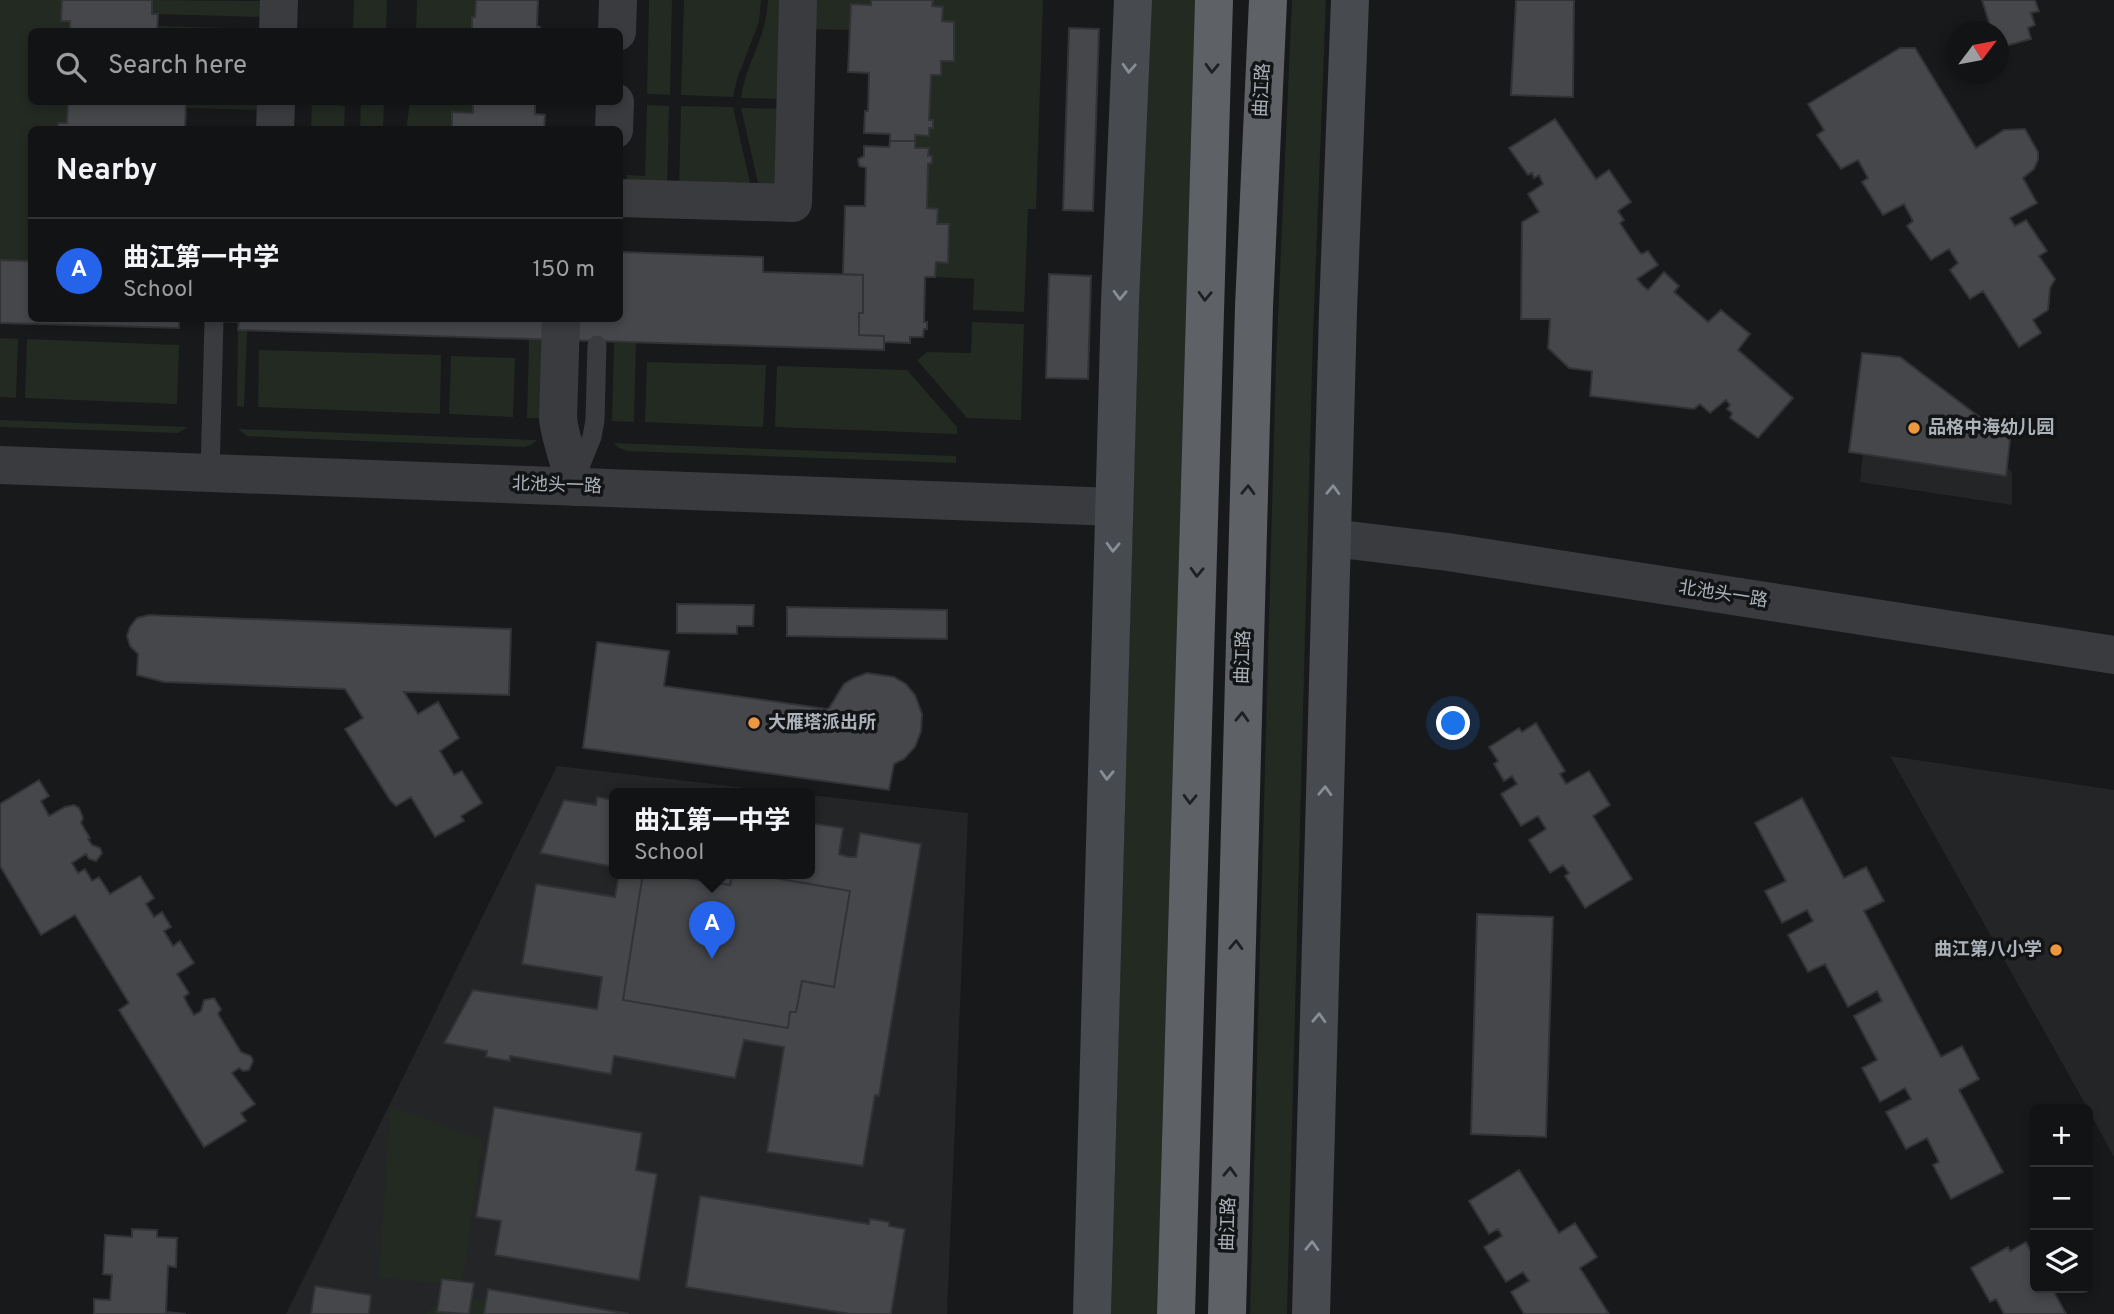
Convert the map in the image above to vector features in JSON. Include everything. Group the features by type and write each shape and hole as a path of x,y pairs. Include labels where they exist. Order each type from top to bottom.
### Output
{"highway":[{"path":"1176,1314 1214,0"},
{"name":"曲江路","path":"1227,1314 1252,362 1268,0"}],"main road":[{"path":"1092,1314 1122,220 1133,0"},
{"path":"1311,1314 1350,0"}],"street":[{"path":"278,28 279,0"},
{"path":"617,28 618,0"},
{"path":"623,198 793,203 798,0"},
{"path":"275,126 276,105"},
{"path":"614,126 615,105"},
{"path":"561,322 558,419 575,487"},
{"name":"北池头一路","path":"0,465 1114,507"},
{"name":"北池头一路","path":"1332,538 1448,552 2114,655"}],"lane":[{"path":"210,473 214,322"},
{"path":"575,487 595,420 597,345"}],"shaded area":[{"path":"0,0 62,0 61,21 70,21 70,28 28,28 28,105 68,105 67,123 58,123 58,126 28,126 28,261 0,260"},
{"path":"152,0 266,1 266,17 152,14"},
{"path":"354,0 387,0 386,28 353,28"},
{"path":"417,0 476,0 472,28 416,28"},
{"path":"649,0 672,0 670,95 647,94"},
{"path":"684,0 761,0 759,22 737,79 733,97 681,95"},
{"path":"768,0 789,0 786,99 741,98 764,27"},
{"path":"809,0 871,0 871,5 851,4 850,30 808,29"},
{"path":"933,0 1043,0 1036,209 1028,209 1024,312 973,310 974,279 935,277 936,262 948,262 949,224 937,224 937,209 927,208 928,164 932,163 932,156 928,156 928,148 915,148 915,135 929,136 931,75 941,75 941,61 954,60 954,22 942,21 943,7 932,6"},
{"path":"1151,0 1195,0 1157,1314 1111,1314 1139,287"},
{"path":"1292,0 1326,0 1313,335 1287,1314 1250,1314 1276,363"},
{"path":"157,26 229,28 157,28"},
{"path":"185,105 263,105 263,110 185,108"},
{"path":"312,105 345,106 344,126 311,126"},
{"path":"361,105 384,105 383,126 360,126"},
{"path":"410,105 473,105 473,113 452,112 452,126 407,126"},
{"path":"647,105 669,106 667,193 626,191 627,175 645,176"},
{"path":"681,106 733,107 753,196 679,193"},
{"path":"741,108 786,109 783,196 761,196"},
{"path":"972,322 1024,324 1021,420 967,418 917,360 927,352 971,353"},
{"path":"238,330 247,331 244,407 237,406"},
{"path":"0,338 18,339 16,398 0,397"},
{"path":"27,339 179,345 177,404 25,398"},
{"path":"529,339 542,340 540,418 527,418"},
{"path":"614,342 636,343 634,422 612,421"},
{"path":"259,350 441,355 440,414 258,407"},
{"path":"451,356 515,358 513,417 449,414"},
{"path":"647,362 766,365 763,427 645,422"},
{"path":"777,366 907,370 957,427 957,434 775,427"},
{"name":"品格中海幼儿园","path":"1871,378 1913,384 2012,472 2012,505 1860,482"},
{"path":"0,420 188,427 178,433 0,427"},
{"path":"238,429 537,440 524,447 247,436"},
{"path":"614,443 956,456 956,463 627,451"},
{"name":"曲江第八小学","path":"1890,756 2114,790 2114,1157 2093,1118 2093,1104 2085,1104"},
{"path":"557,766 748,788 609,788 609,879 815,879 815,796 968,813 947,1314 286,1314"},
{"path":"390,1106 483,1140 462,1286 379,1278"},
{"path":"456,1296 575,1314 425,1314 435,1305"}],"building":[{"path":"62,0 152,0 152,14 158,14 157,28 70,28 70,21 61,21"},
{"path":"476,0 538,0 537,26 540,28 472,28 472,17 475,17"},
{"path":"871,0 933,0 932,6 943,7 942,21 954,22 954,61 941,61 941,75 931,75 929,120 933,120 933,128 929,128 929,136 915,135 915,141 890,141 890,134 864,133 865,111 868,111 869,73 848,72 851,4 871,5"},
{"path":"1516,0 1574,0 1573,97 1511,95"},
{"path":"1982,0 2035,0 2039,11 2031,13 2035,25 2028,28 2031,39 2009,45 2009,21 1989,21"},
{"path":"1069,28 1099,29 1093,211 1063,210"},
{"path":"1900,48 1915,48 1976,148 2004,130 2025,129 2038,152 2034,169 2023,178 2037,203 2010,218 2015,226 2026,220 2047,251 2039,256 2055,279 2050,288 2048,310 2033,320 2041,333 2019,347 1983,291 1970,299 1950,270 1958,263 1949,249 1931,260 1907,226 1913,221 1904,204 1883,215 1862,182 1868,178 1858,160 1841,169 1817,135 1824,130 1808,104"},
{"path":"68,105 186,105 185,126 58,126 58,123 67,123"},
{"path":"473,105 535,105 535,114 545,115 544,126 452,126 452,112 473,113"},
{"path":"1555,119 1596,179 1609,170 1631,202 1618,211 1624,220 1620,223 1640,253 1648,251 1658,265 1637,279 1648,290 1664,272 1679,286 1674,292 1708,322 1721,310 1750,334 1738,350 1793,398 1758,438 1730,418 1732,413 1727,409 1730,405 1726,400 1710,413 1700,404 1694,409 1590,396 1592,371 1569,368 1548,348 1550,319 1521,319 1522,222 1539,212 1528,194 1543,184 1539,175 1534,178 1532,173 1528,175 1509,148"},
{"path":"890,141 915,141 915,148 929,148 928,156 932,156 932,163 928,164 927,208 938,209 937,224 949,224 948,263 936,262 935,277 925,277 924,322 927,322 927,329 924,329 923,337 910,337 910,343 884,342 884,336 859,335 859,313 863,313 863,275 843,274 845,206 865,206 866,168 859,166 858,159 864,156 864,146 889,147"},
{"path":"623,252 763,257 763,272 863,275 863,313 859,313 859,335 884,336 884,350 238,330 239,322 623,322"},
{"path":"0,260 28,261 28,322 179,322 179,328 0,323"},
{"path":"1049,274 1091,276 1088,379 1046,378"},
{"name":"品格中海幼儿园","path":"1862,353 1900,357 2010,440 2006,476 1849,452"},
{"path":"677,604 754,605 753,626 737,626 737,634 677,633"},
{"path":"787,607 947,610 947,639 787,636"},
{"path":"149,615 511,629 509,695 404,692 418,714 438,702 459,738 440,751 454,775 462,771 482,803 461,816 464,821 435,837 411,797 396,806 345,729 363,718 345,689 164,682 137,675 138,654 130,646 127,636 137,618"},
{"name":"大雁塔派出所","path":"597,642 669,651 664,686 827,709 844,684 854,678 867,673 894,677 906,684 915,695 922,714 921,731 915,747 904,759 894,764 889,790 583,748"},
{"path":"1536,723 1565,771 1560,774 1566,784 1589,771 1610,805 1593,816 1632,879 1585,908 1565,876 1569,873 1563,865 1550,873 1529,840 1546,829 1538,816 1521,826 1501,794 1517,784 1512,776 1504,781 1494,764 1498,761 1489,747 1519,728 1522,732"},
{"path":"39,780 49,796 41,801 49,816 65,807 74,805 79,808 83,818 81,823 90,838 88,839 92,845 100,848 102,853 96,861 89,859 86,854 72,863 78,873 85,869 92,881 99,877 110,894 140,876 154,898 146,904 154,917 162,912 171,927 164,931 173,946 180,941 194,963 177,974 189,993 184,997 194,1015 201,1011 204,1000 214,998 221,1009 218,1014 241,1052 251,1056 253,1061 249,1070 243,1071 239,1068 232,1073 255,1104 241,1113 246,1121 204,1147 119,1010 129,1003 75,915 41,935 0,866 0,804"},
{"path":"597,797 609,799 609,866 540,853 564,800 596,805"},
{"path":"1802,798 1844,878 1866,867 1884,901 1864,911 1941,1057 1962,1046 1979,1079 1959,1090 2003,1172 1951,1199 1933,1165 1939,1162 1927,1138 1906,1149 1886,1112 1911,1099 1905,1088 1880,1102 1862,1068 1877,1060 1854,1016 1882,1001 1877,991 1848,1007 1825,964 1808,972 1788,935 1813,921 1807,910 1782,923 1765,891 1786,881 1755,823"},
{"path":"815,824 843,828 839,854 849,857 856,857 860,833 921,844 879,1096 875,1095 863,1166 767,1152 784,1047 744,1040 735,1078 614,1056 611,1074 510,1056 510,1061 486,1057 487,1051 444,1043 473,990 597,1009 602,977 522,964 536,884 615,897 618,879 642,879 623,1000 788,1028 790,1012 796,1012 802,981 834,987 850,891 781,879 815,879"},
{"path":"642,879 694,879 730,885 732,879 781,879 850,891 834,987 802,981 796,1012 790,1012 788,1028 623,1000"},
{"path":"694,879 732,879 730,885"},
{"path":"1477,914 1553,917 1546,1137 1471,1134"},
{"path":"494,1107 642,1133 636,1170 657,1174 639,1280 495,1255 501,1221 476,1217"},
{"path":"1519,1170 1559,1233 1575,1223 1597,1257 1580,1268 1609,1314 1524,1314 1511,1292 1529,1281 1523,1272 1506,1282 1484,1247 1502,1236 1498,1229 1489,1234 1469,1201"},
{"path":"700,1196 869,1224 870,1219 889,1222 889,1226 905,1229 891,1314 850,1314 686,1287"},
{"path":"132,1229 157,1230 157,1237 177,1238 176,1267 168,1266 166,1312 186,1314 94,1314 94,1299 110,1300 112,1275 103,1274 105,1235 132,1237"},
{"path":"2026,1242 2030,1250 2030,1293 2055,1293 2066,1314 2004,1314 1996,1299 1990,1302 1971,1268 2008,1247 2010,1251"},
{"path":"442,1279 474,1283 469,1314 437,1312"},
{"path":"315,1286 371,1295 369,1314 311,1314"},
{"path":"488,1289 629,1314 484,1314"}],"place":[{"name":"品格中海幼儿园","path":"1914,428"},
{"name":"大雁塔派出所","path":"754,723"},
{"name":"曲江第八小学","path":"2056,950"},
{"name":"曲江第一中学","path":"712,959"}]}
